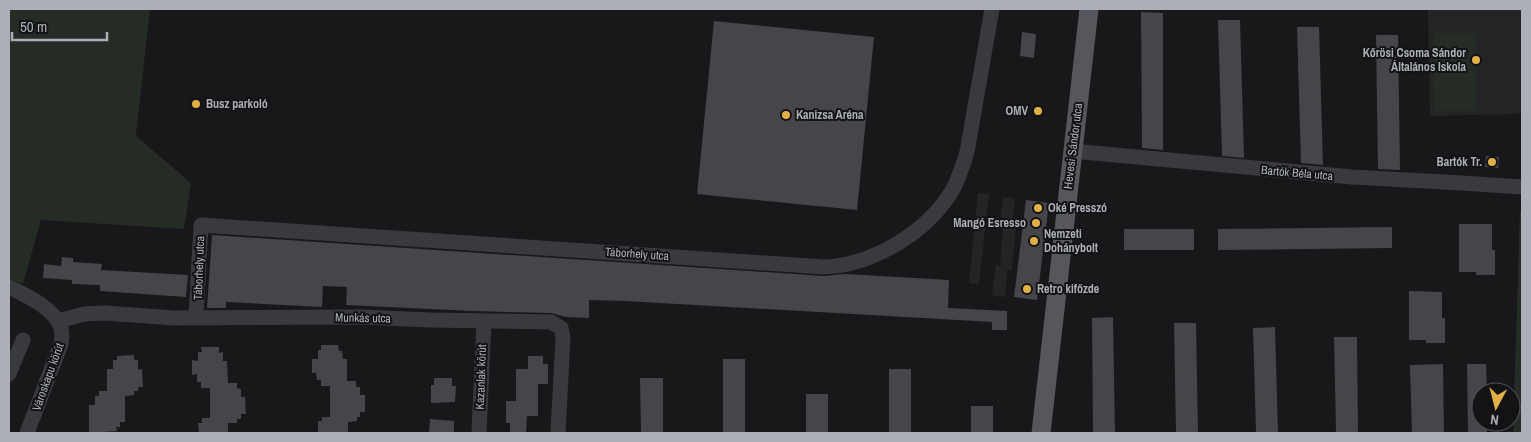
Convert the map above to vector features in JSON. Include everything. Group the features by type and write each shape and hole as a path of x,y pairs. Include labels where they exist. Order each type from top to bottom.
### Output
{"main road":[{"name":"Hevesi Sándor utca","path":"1041,433 1089,9"}],"street":[{"name":"Táborhely utca","path":"196,317 201,225 824,266 842,266 874,256 890,248 930,218 952,191 962,171 992,9"},
{"name":"Bartók Béla utca","path":"1072,151 1352,178 1462,182 1522,187"},
{"path":"9,287 35,301 58,321"},
{"name":"Munkás utca","path":"58,321 94,313 174,318 362,317 484,322 551,322 561,328 563,346 558,433"},
{"name":"Városkapu körút","path":"27,433 61,344 62,329 58,321"},
{"name":"Kazanlak körút","path":"479,433 484,322"},
{"path":"9,374 23,340"}],"shaded area":[{"path":"9,9 150,9 136,136 191,183 184,229 41,220 23,284 9,279"},
{"name":"Kőrösi Csoma Sándor Általános Iskola","path":"1428,9 1522,9 1522,110 1519,114 1430,116"},
{"path":"1433,33 1476,33 1476,111 1434,111"},
{"path":"978,193 989,194 979,284 969,283"},
{"path":"1003,197 1015,198 1012,225 1016,226 1012,270 1007,270 1005,297 992,296 996,265 1000,266 1003,227 1000,227"},
{"path":"1520,211 1522,211 1522,433 1513,433 1521,432 1521,382 1515,382"}],"building":[{"path":"1141,12 1163,13 1163,150 1142,148"},
{"path":"1218,20 1240,20 1244,158 1222,156"},
{"name":"Kanizsa Aréna","path":"714,21 874,37 857,210 697,194"},
{"path":"1297,27 1319,27 1323,165 1301,163"},
{"path":"1022,32 1036,34 1034,58 1020,56"},
{"path":"1376,35 1398,35 1400,170 1378,169"},
{"name":"Bartók Tr.","path":"1486,156 1499,157 1498,168 1485,167"},
{"path":"1026,200 1049,203 1037,300 1014,297"},
{"path":"1459,224 1492,224 1492,250 1495,250 1495,275 1476,275 1476,272 1459,272"},
{"path":"1392,227 1392,248 1218,250 1218,229"},
{"path":"1124,229 1194,229 1194,250 1124,250"},
{"path":"212,235 824,276 845,274 949,280 948,308 1007,311 1007,330 992,330 992,322 625,301 589,300 589,318 566,317 551,313 346,305 347,287 323,286 322,307 226,302 226,308 207,308"},
{"path":"62,257 73,258 73,262 102,264 101,270 188,275 186,297 100,291 100,285 72,284 72,280 43,278 44,264 61,266"},
{"path":"1409,291 1442,292 1442,318 1445,318 1445,343 1426,343 1426,340 1409,340"},
{"path":"1113,317 1115,433 1093,433 1092,318"},
{"path":"1174,323 1196,323 1198,433 1176,433"},
{"path":"1275,327 1278,433 1256,433 1253,328"},
{"path":"1334,337 1357,337 1358,433 1336,433"},
{"path":"321,345 338,345 339,351 342,351 343,359 347,359 347,381 356,381 356,387 360,387 360,395 365,395 365,412 360,412 360,417 357,417 357,421 348,422 348,433 318,433 318,421 322,421 322,417 330,417 330,386 321,386 321,380 317,380 316,373 312,373 312,359 318,359 318,350 321,350"},
{"path":"201,347 219,347 219,353 223,352 223,361 227,361 228,383 237,383 237,388 241,389 241,397 245,397 246,414 241,414 241,419 237,419 237,423 228,423 228,433 199,433 198,423 202,423 202,418 210,418 210,388 201,388 201,382 197,382 197,374 192,375 192,360 198,361 198,352 202,352"},
{"path":"134,355 134,360 138,360 138,370 142,369 143,387 138,387 138,391 134,391 134,395 125,396 125,422 120,422 120,427 116,427 117,431 89,433 89,405 95,405 95,396 99,396 99,391 107,391 107,369 113,369 113,360 117,360 117,356"},
{"path":"528,356 543,356 543,364 548,364 548,384 538,384 538,416 527,416 526,433 510,433 510,423 506,423 506,401 516,401 516,369 528,369"},
{"path":"723,359 745,359 745,433 723,433"},
{"path":"1443,364 1444,433 1412,433 1410,365"},
{"path":"1467,364 1486,364 1487,382 1471,382 1471,432 1487,433 1468,433"},
{"path":"889,369 911,369 911,433 889,433"},
{"path":"434,378 452,378 452,386 456,386 455,402 431,403 431,385 434,385"},
{"path":"640,378 663,378 663,433 641,433"},
{"path":"806,394 828,394 828,433 806,433"},
{"path":"971,406 993,406 993,433 971,433"},
{"path":"430,419 454,421 454,433 429,433"}],"place":[{"name":"Kőrösi Csoma Sándor Általános Iskola","path":"1476,60"},
{"name":"Busz parkoló","path":"196,104"},
{"name":"OMV","path":"1038,111"},
{"name":"Kanizsa Aréna","path":"786,115"},
{"name":"Bartók Tr.","path":"1492,162"},
{"name":"Oké Presszó","path":"1038,208"},
{"name":"Mangó Esresso","path":"1036,223"},
{"name":"Nemzeti Dohánybolt","path":"1034,241"},
{"name":"Retro kifőzde","path":"1027,289"}]}
